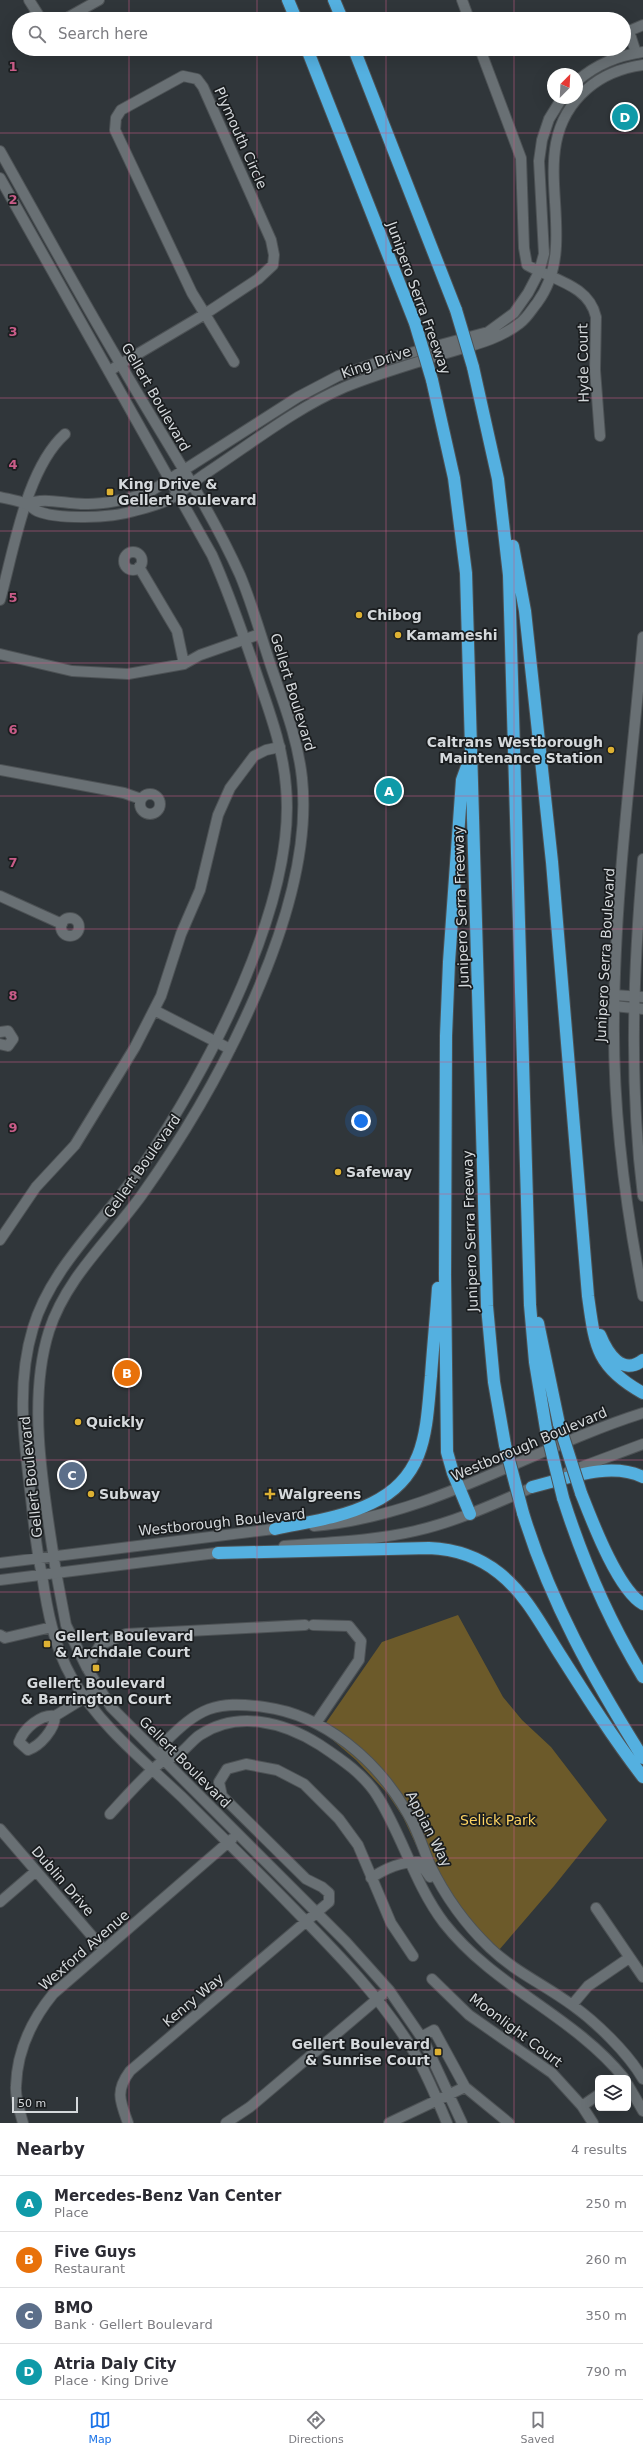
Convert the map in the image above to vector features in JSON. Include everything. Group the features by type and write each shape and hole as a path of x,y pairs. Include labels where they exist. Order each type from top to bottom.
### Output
{"highway":[{"path":"288,0 293,12"},
{"path":"334,0 339,12"},
{"name":"Junipero Serra Freeway","path":"311,56 415,323 432,380 451,459 463,541 467,592 472,751 487,1306 494,1382 505,1445 523,1513 545,1576 573,1640 604,1697 643,1758"},
{"name":"Junipero Serra Freeway","path":"357,56 456,310 473,367 492,442 504,518 510,594 530,1286 535,1362 546,1430 564,1498 597,1588 643,1677"},
{"path":"492,442 522,590 530,654 552,862 588,1296 596,1342 605,1363 619,1379 643,1393"},
{"path":"470,1514 450,1466 447,1444 445,1091 449,962 462,780 472,751"},
{"path":"275,1529 342,1514 365,1507 392,1491 411,1471 420,1454 425,1435 438,1286 445,1275"},
{"path":"530,1286 559,1424 581,1493 618,1574 632,1594 643,1604"},
{"path":"588,1296 598,1329 613,1358 626,1366 633,1365 643,1360"},
{"path":"532,1487 604,1471 625,1471 643,1478"},
{"path":"218,1553 429,1548 458,1552 484,1563 508,1580 523,1599 605,1725 643,1777"}],"street":[{"path":"29,0 37,12"},
{"path":"78,12 99,0"},
{"path":"462,0 466,12"},
{"path":"631,28 643,25"},
{"path":"631,37 639,53"},
{"path":"483,56 521,158 524,248 527,265 539,272"},
{"path":"583,77 604,62 626,56"},
{"name":"King Drive","path":"0,497 27,504 37,511 71,516 103,517 134,511 168,500 304,408 344,387 384,372 492,339 520,324 539,300 550,277 556,256 554,142 560,124 579,96 593,84 610,73 628,67 643,65"},
{"name":"Plymouth Circle","path":"109,372 205,314 258,279 273,265 274,255 271,240 203,87 197,79 183,76 121,110 116,118 115,130 192,293 205,314"},
{"name":"King Drive","path":"27,504 39,499 88,504 124,501 148,493 298,397 338,376 388,359 488,332 514,313 528,293 539,272 544,254 540,154 549,119 558,104"},
{"name":"Gellert Boulevard","path":"0,151 120,365 213,520 240,576 291,724 298,755 303,796 302,834 296,873 280,928 257,988 230,1049 201,1102 166,1160 137,1202 68,1290 49,1330 39,1381 37,1413 53,1556 66,1625 99,1689 127,1724 318,1914 389,1990 421,2037 450,2093 462,2123"},
{"name":"Gellert Boulevard","path":"0,178 171,479 177,493 212,555 244,640 280,747 287,808 282,864 256,945 215,1041 187,1095 147,1160 54,1281 33,1326 25,1363 22,1413 38,1558 52,1627 71,1676 85,1699 358,1974 378,1999 412,2048 447,2123"},
{"name":"Hyde Court","path":"539,272 583,293 594,309 596,317 595,370 600,436"},
{"path":"205,314 234,362"},
{"path":"0,600 37,473 55,444 65,434"},
{"path":"139,567 177,631 184,664"},
{"path":"0,654 72,671 128,674 184,664 200,654 260,634"},
{"name":"Junipero Serra Boulevard","path":"643,637 618,914 614,994 615,1076 620,1152 629,1221 643,1296"},
{"path":"0,1240 36,1187 75,1145 135,1047 154,1010 161,996 181,934 200,890 218,815 230,788 254,756 266,750 280,747"},
{"path":"0,770 110,790 141,799"},
{"path":"643,859 635,1109 643,1196"},
{"path":"0,896 62,924"},
{"path":"614,994 638,996"},
{"path":"614,1006 638,1008"},
{"path":"154,1010 230,1049"},
{"path":"0,1032 8,1031 13,1038 8,1046 0,1044"},
{"name":"Westborough Boulevard","path":"0,1563 275,1529 331,1524 370,1518 409,1507 459,1489 598,1427 643,1413"},
{"path":"0,1580 218,1553 381,1537 415,1531 470,1514 591,1461 643,1444"},
{"path":"87,1668 100,1645 126,1634 309,1625 349,1626 362,1641 360,1660 316,1723"},
{"path":"2,1639 52,1627"},
{"path":"56,1716 99,1689"},
{"name":"Appian Way","path":"163,1760 164,1743 182,1725 209,1708 232,1704 278,1709 316,1723 359,1753 388,1782 409,1815 431,1867 453,1904 490,1948 513,1967 572,2005 594,2023 640,2067 643,2079"},
{"path":"110,1814 163,1760 176,1756 200,1735 234,1720 257,1721 292,1731 313,1741 345,1762 377,1795 422,1888 445,1923 498,1977 570,2025 609,2060 622,2075"},
{"name":"Kenry Way","path":"128,2123 120,2101 121,2083 130,2071 318,1914 329,1902 328,1893 322,1887 306,1879 222,1796 219,1782 227,1769 246,1764 277,1770 304,1784 340,1819 358,1845 371,1878"},
{"name":"Dublin Drive","path":"0,1830 104,1950"},
{"name":"Wexford Avenue","path":"23,2123 15,2088 22,2044 36,2014 53,1994 238,1834"},
{"path":"413,1956 391,1923 371,1878 401,1863 419,1862 423,1866 442,1900 446,1904 453,1904"},
{"path":"0,1902 36,1871"},
{"path":"596,1908 643,1977"},
{"path":"572,2005 588,1986 629,1958"},
{"name":"Moonlight Court","path":"432,1979 469,2015 552,2073 582,2106 593,2123"},
{"path":"226,2123 250,2107 389,1990"},
{"path":"421,2037 434,2030 465,2087 509,2123"},
{"path":"628,2075 640,2067"},
{"path":"388,2123 465,2087"},
{"path":"631,2090 643,2111"},
{"path":"582,2106 595,2097"}],"green space":[{"name":"Selick Park","path":"458,1615 503,1697 522,1720 551,1747 607,1820 554,1886 493,1957 429,1873 403,1817 387,1793 356,1760 321,1730 382,1642"}],"place":[{"name":"Atria Daly City","path":"625,117"},
{"name":"King Drive & Gellert Boulevard","path":"110,492"},
{"name":"Chibog","path":"359,615"},
{"name":"Kamameshi","path":"398,635"},
{"name":"Caltrans Westborough Maintenance Station","path":"611,750"},
{"name":"Mercedes-Benz Van Center","path":"389,791"},
{"name":"Safeway","path":"338,1172"},
{"name":"Five Guys","path":"127,1373"},
{"name":"Quickly","path":"78,1422"},
{"name":"BMO","path":"72,1475"},
{"name":"Subway","path":"91,1494"},
{"name":"Walgreens","path":"270,1494"},
{"name":"Gellert Boulevard & Archdale Court","path":"47,1644"},
{"name":"Gellert Boulevard & Barrington Court","path":"96,1668"},
{"name":"Gellert Boulevard & Sunrise Court","path":"438,2052"}]}
